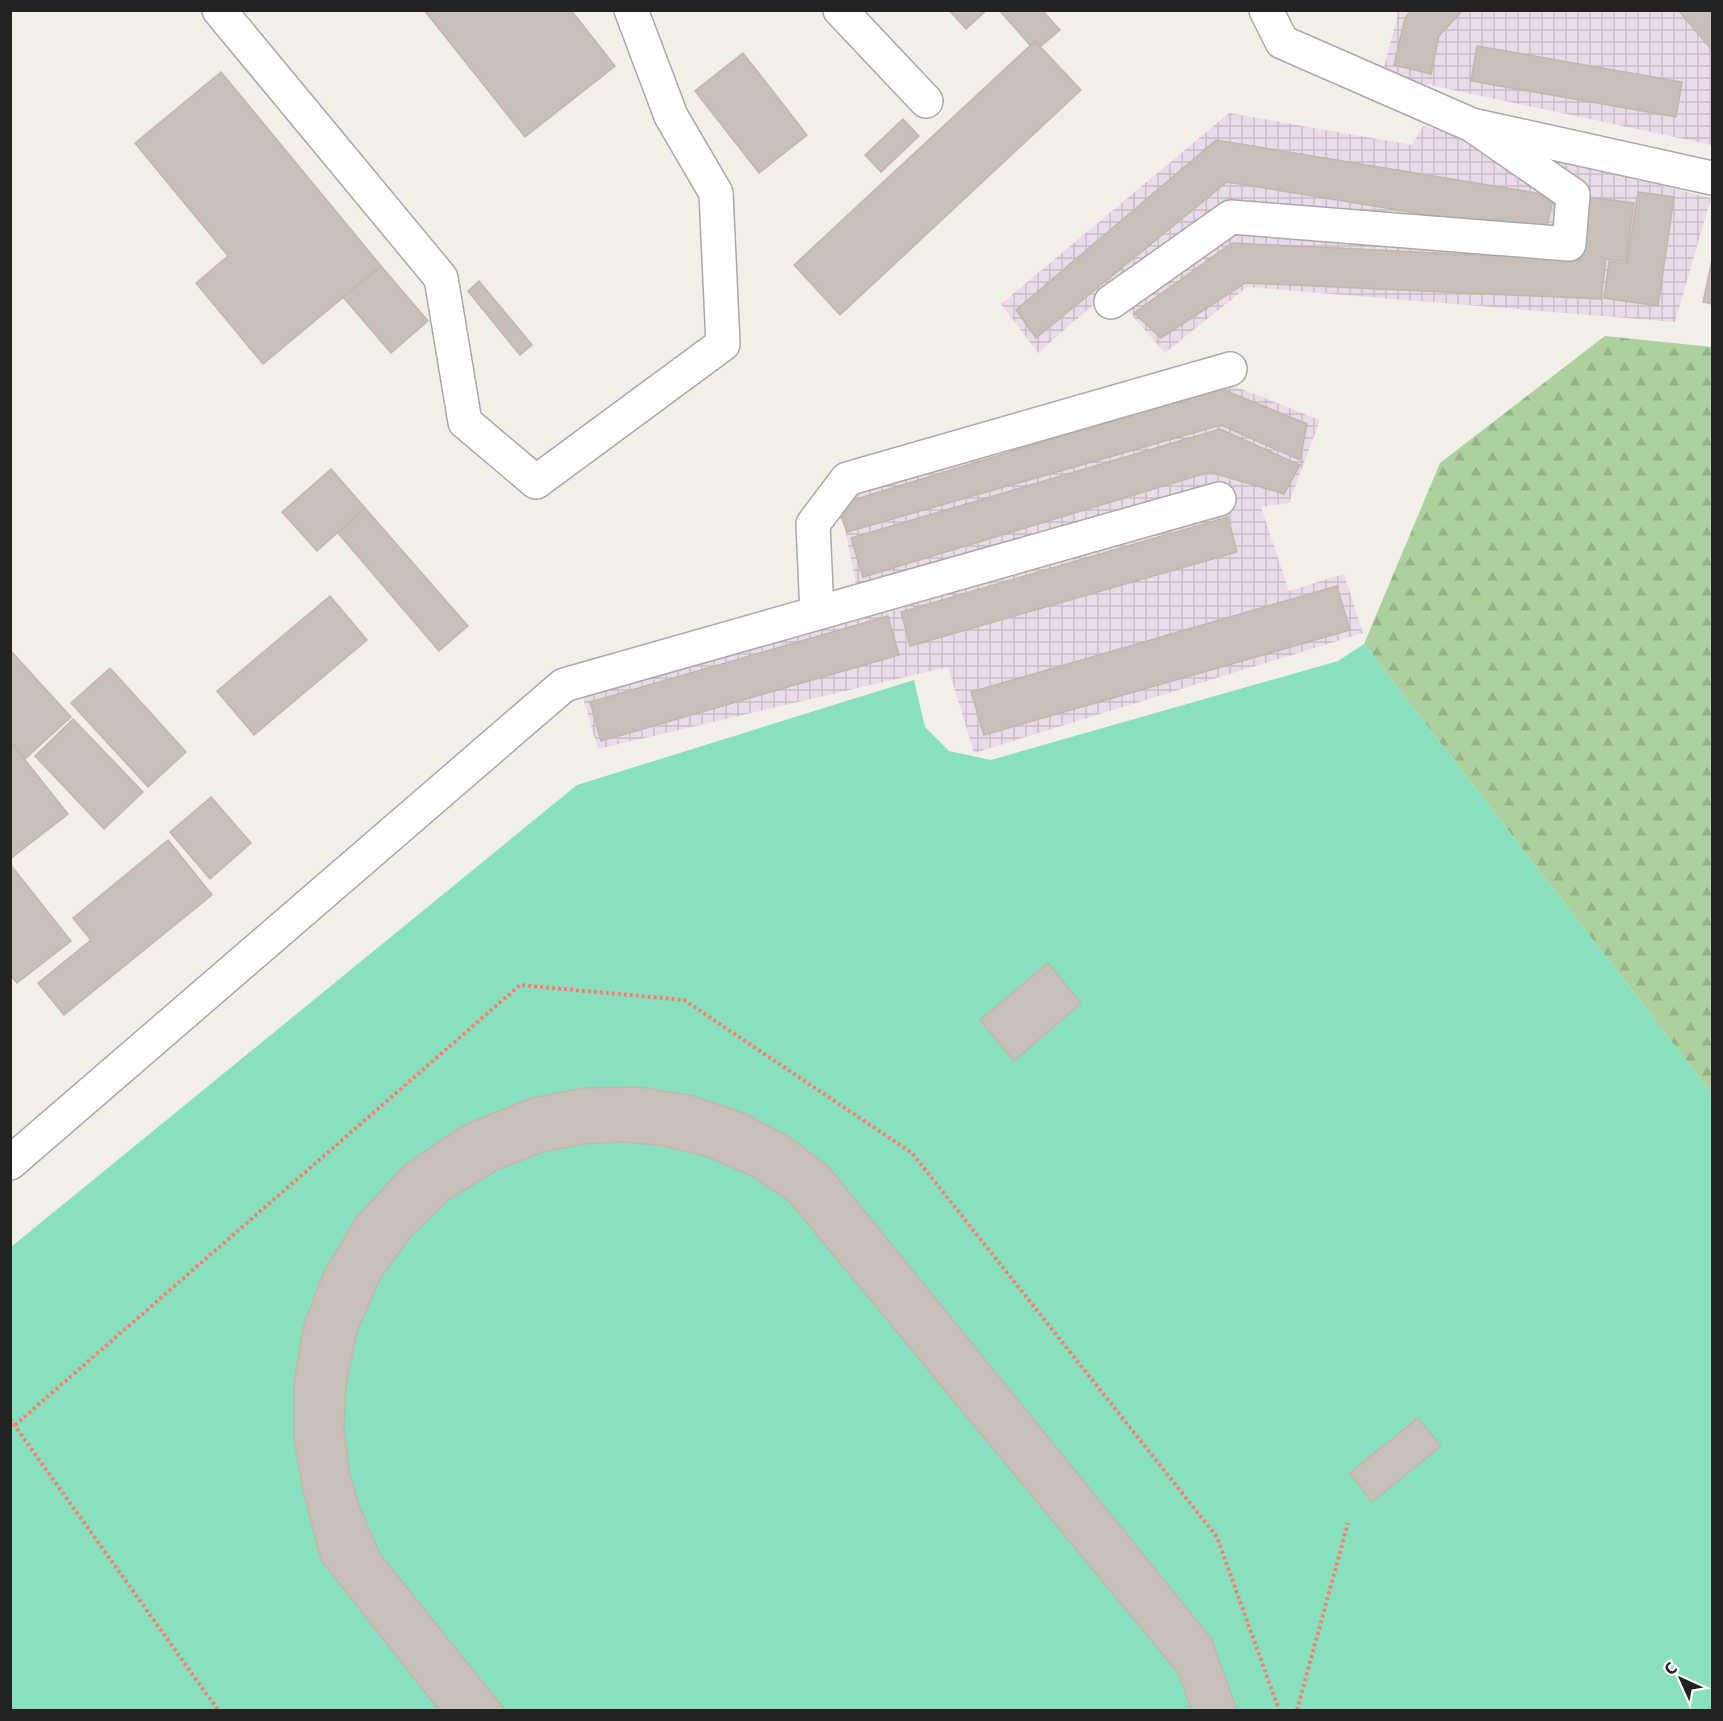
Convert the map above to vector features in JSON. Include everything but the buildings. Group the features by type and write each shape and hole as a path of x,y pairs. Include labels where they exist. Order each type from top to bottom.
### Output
{"street":[{"path":"219,10 441,278 465,422 536,482 723,344 716,193 671,116 631,10"},
{"path":"840,10 926,101"},
{"path":"1111,302 1232,217 1569,244 1573,195 1472,125 1282,42 1266,10"},
{"path":"1472,125 1713,178"},
{"path":"817,613 813,524 847,479 1230,369"},
{"path":"10,1163 564,685 1219,499"}],"path":[{"path":"15,1425 520,985 684,1000 912,1153 1217,1538 1279,1710"},
{"path":"10,1419 218,1710"},
{"path":"1297,1710 1348,1523"}],"shaded area":[{"path":"1396,11 1712,11 1712,145 1382,75 1398,14"},
{"path":"1229,113 1412,145 1423,126 1711,198 1675,322 1247,287 1165,353 1110,290 1038,353 1001,304"},
{"path":"1221,381 1320,420 1289,503 1261,507 1289,591 1344,574 1363,633 974,753 948,667 598,749 583,698 808,629 858,594 839,499"}],"green space":[{"path":"1605,336 1712,347 1712,1094 1364,644 1440,463"},
{"path":"1364,644 1712,1094 1712,1710 11,1710 11,1247 577,785 914,680 925,727 949,751 991,760 1338,661"}]}
